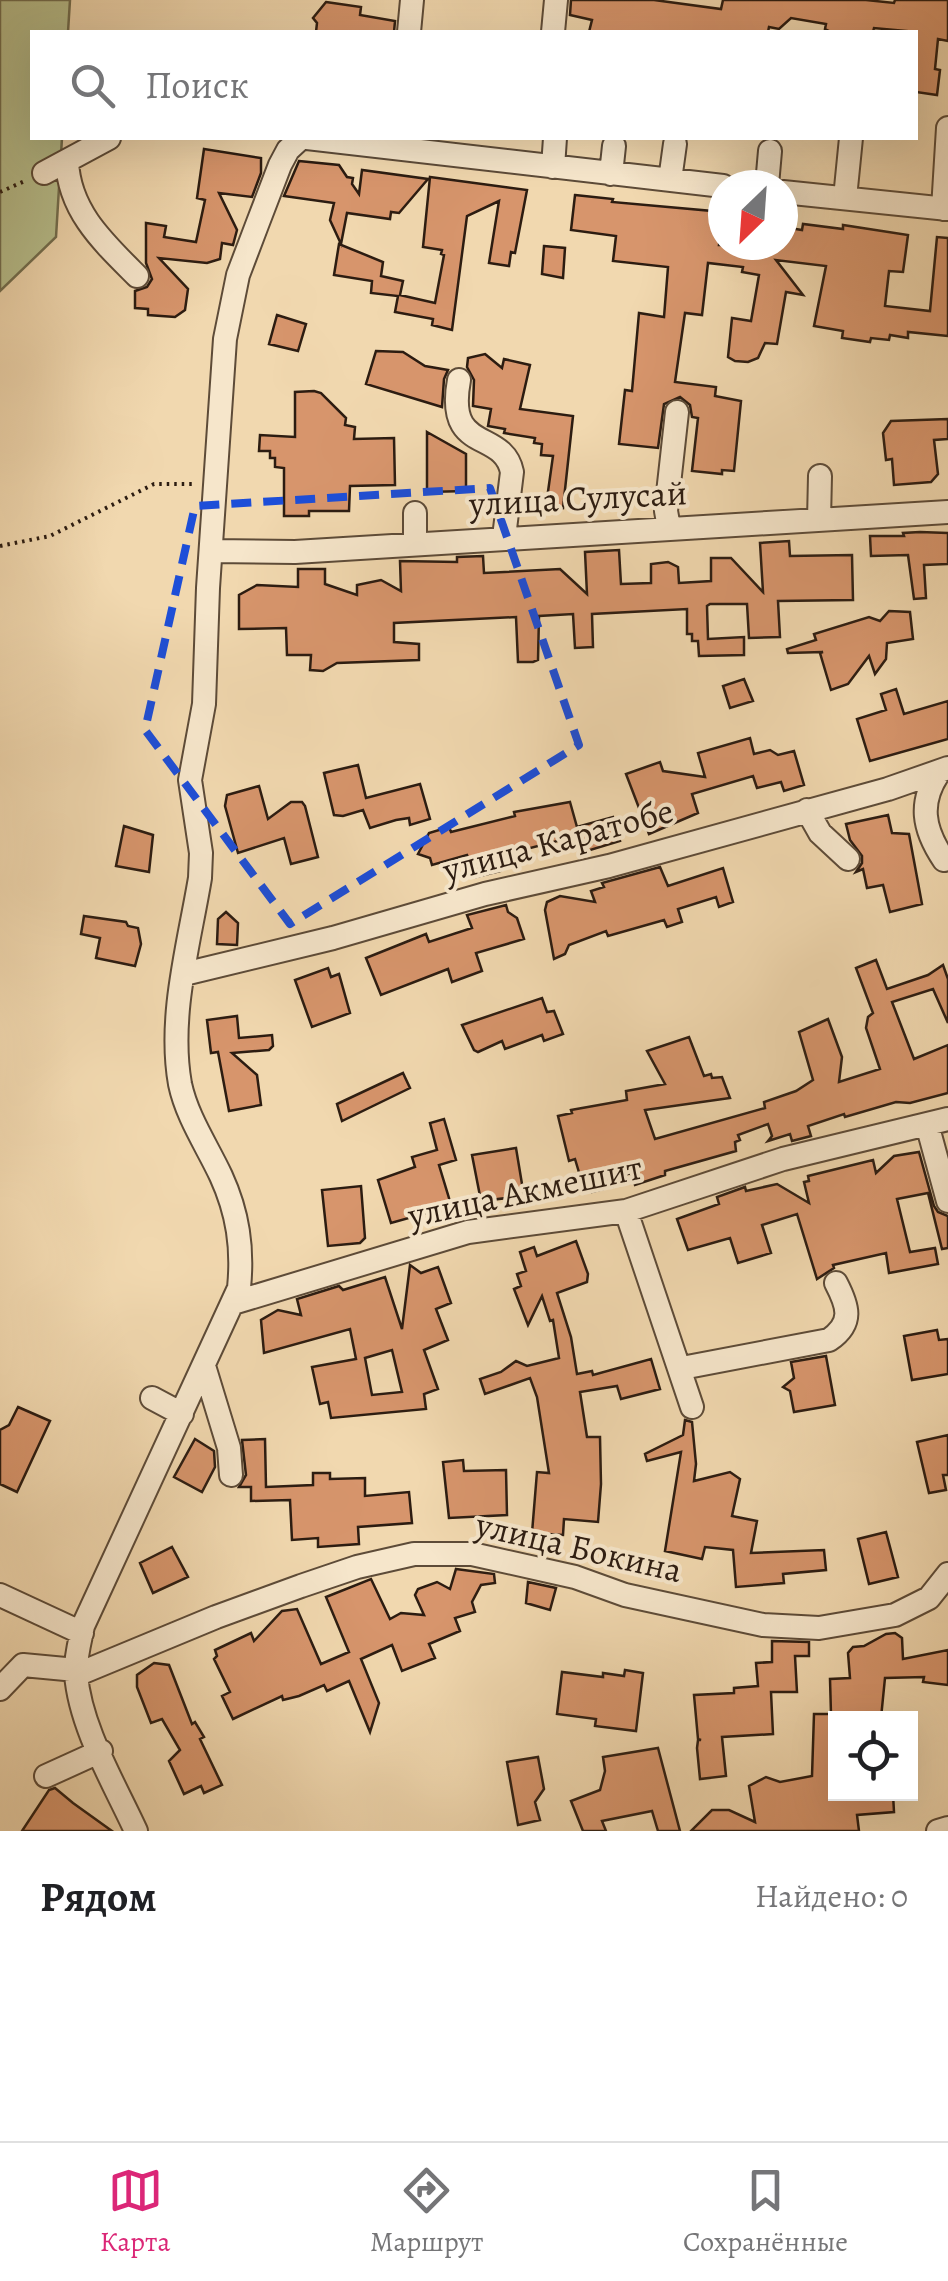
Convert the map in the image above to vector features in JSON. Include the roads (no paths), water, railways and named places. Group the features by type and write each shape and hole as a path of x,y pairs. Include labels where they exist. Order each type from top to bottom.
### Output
{"street":[{"path":"409,30 412,0"},
{"path":"553,30 556,0"},
{"path":"798,193 945,209 948,128"},
{"path":"44,173 105,140"},
{"path":"136,1831 81,1701 76,1673 82,1633 233,1303 241,1274 239,1229 181,1087 176,1034 200,878 190,780 204,704 214,484 226,340 234,291 280,165 288,150 301,140"},
{"path":"344,140 423,144 546,167 708,184"},
{"path":"543,140 546,167"},
{"path":"546,167 553,140"},
{"path":"845,198 851,140"},
{"path":"670,180 676,144"},
{"path":"610,174 614,146"},
{"path":"768,170 770,151"},
{"path":"67,161 74,201 98,236 136,276"},
{"path":"459,380 455,402 460,423 510,463 504,538"},
{"path":"669,528 666,512 677,412"},
{"path":"819,520 820,476"},
{"name":"улица Сулусай","path":"211,551 294,552 948,512"},
{"path":"414,542 415,513"},
{"path":"944,769 926,796 924,811 932,844 944,860"},
{"name":"улица Каратобе","path":"184,974 333,938 485,894 608,866 888,789 944,769"},
{"path":"807,810 820,833 848,859"},
{"path":"938,1122 948,1201"},
{"name":"улица Акмешит","path":"233,1303 468,1232 626,1211 783,1158 938,1122"},
{"path":"626,1211 692,1407"},
{"path":"682,1368 829,1340 847,1319 848,1310 836,1282"},
{"path":"204,1366 229,1448 231,1475"},
{"path":"152,1398 182,1414"},
{"name":"улица Бокина","path":"76,1673 300,1586 414,1554 472,1554 763,1625 818,1628 895,1616 929,1598 948,1574"},
{"path":"0,1595 82,1633"},
{"path":"0,1689 23,1666 76,1673"},
{"path":"46,1776 101,1752"},
{"path":"938,1831 948,1828"}]}
